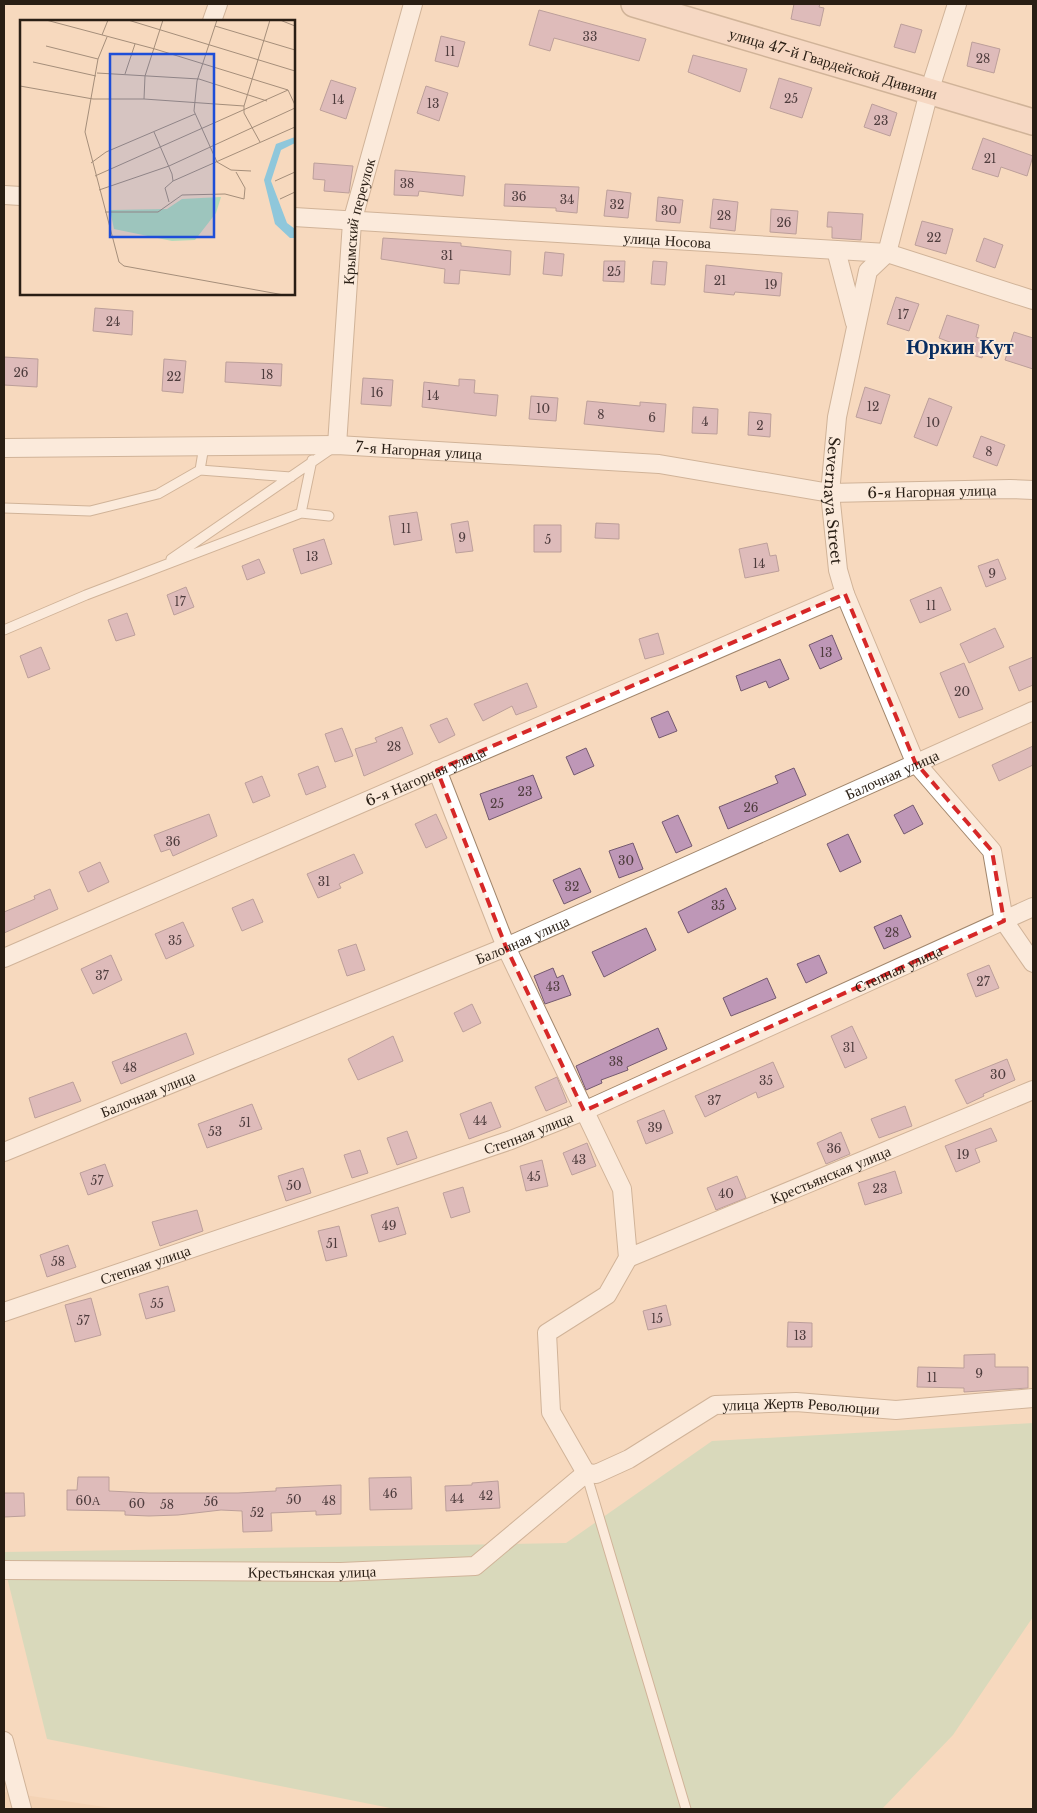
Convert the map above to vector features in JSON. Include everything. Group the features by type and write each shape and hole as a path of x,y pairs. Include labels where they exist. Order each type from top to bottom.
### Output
{"main road":[{"name":"улица 47-й Гвардейской Дивизии","path":"634,4 1033,122"}],"street":[{"path":"212,20 218,4"},
{"name":"Крымский переулок","path":"337,445 352,222 413,4"},
{"path":"887,253 929,92 957,4"},
{"path":"4,195 20,196"},
{"name":"улица Носова","path":"295,217 887,253 1033,300"},
{"path":"836,250 856,326"},
{"name":"Severnaya Street","path":"887,253 868,272 837,417 830,493 838,570 845,594 915,762 992,851 1004,921 1033,963"},
{"name":"7-я Нагорная улица","path":"4,448 337,445 660,464 830,493"},
{"name":"6-я Нагорная улица","path":"830,493 1033,490"},
{"name":"6-я Нагорная улица","path":"4,958 845,594"},
{"name":"Балочная улица","path":"4,1152 506,947 915,762 1033,711"},
{"path":"437,770 506,947 622,1189 628,1258 607,1295 547,1333 552,1412 586,1473"},
{"name":"Степная улица","path":"4,1312 502,1143 584,1111 1033,907"},
{"name":"Крестьянская улица","path":"628,1258 1033,1090"},
{"name":"улица Жертв Революции","path":"586,1473 596,1474 629,1460 715,1405 796,1402 896,1410 1033,1398"},
{"name":"Крестьянская улица","path":"4,1570 341,1572 475,1566 586,1473"},
{"path":"4,1741 22,1809"}],"lane":[{"path":"301,513 315,445"},
{"path":"159,567 337,445"},
{"path":"200,470 204,446"},
{"path":"4,508 90,511 158,494 200,470 291,477"},
{"path":"4,630 159,567 301,513 329,516"},
{"path":"586,1473 686,1809"}],"highlighted area":[{"path":"845,594 915,762 992,851 1004,921 584,1111 506,947 437,770"}],"shaded area":[{"path":"4,1792 118,1809 4,1809"}],"green space":[{"path":"1033,1423 1033,1617 953,1735 882,1809 395,1809 47,1739 4,1565 4,1552 566,1543 712,1441"}],"building":[{"path":"794,4 820,4 819,7 824,8 820,26 791,19"},
{"path":"539,10 646,39 639,61 554,38 550,51 529,45"},
{"path":"901,24 922,30 915,53 894,47"},
{"path":"441,36 465,42 458,67 435,61"},
{"path":"972,42 1000,49 994,73 967,66"},
{"path":"693,55 747,69 740,92 688,72"},
{"path":"779,78 812,88 802,118 770,108"},
{"path":"331,80 356,88 346,119 320,110"},
{"path":"426,86 448,93 439,121 417,113"},
{"path":"872,104 897,113 890,136 864,127"},
{"path":"983,138 1033,156 1027,176 1001,167 998,177 972,169"},
{"path":"314,163 353,166 349,193 324,191 325,180 313,179"},
{"path":"395,170 465,176 463,196 419,191 418,196 394,195"},
{"path":"505,184 579,187 577,213 556,211 556,208 504,206"},
{"path":"607,190 631,193 628,218 604,216"},
{"path":"658,197 683,200 680,223 656,221"},
{"path":"713,199 738,202 735,231 710,228"},
{"path":"771,209 798,211 796,234 770,232"},
{"path":"828,212 863,214 861,240 832,238 832,227 827,227"},
{"path":"922,221 953,229 946,254 915,245"},
{"path":"383,238 461,243 461,246 511,251 510,275 460,270 459,284 444,283 445,269 381,259"},
{"path":"984,238 1003,245 995,268 976,261"},
{"path":"545,252 564,254 562,276 543,274"},
{"path":"604,261 625,261 624,282 603,281"},
{"path":"653,261 667,262 665,285 651,284"},
{"path":"706,265 782,273 780,296 735,292 734,295 704,292"},
{"path":"896,297 919,304 909,331 887,324"},
{"path":"95,308 133,311 132,335 93,331"},
{"path":"947,315 979,325 976,337 987,341 982,358 951,348 952,343 939,338"},
{"path":"1014,332 1033,338 1033,369 1005,360"},
{"path":"4,357 38,359 37,387 4,385"},
{"path":"164,359 186,361 183,393 162,391"},
{"path":"226,362 282,364 281,386 225,382"},
{"path":"363,378 393,380 391,406 361,404"},
{"path":"459,379 475,380 474,393 498,395 496,416 422,407 424,382 459,386"},
{"path":"865,387 890,395 881,424 856,417"},
{"path":"531,396 558,398 556,421 529,419"},
{"path":"929,398 952,407 937,446 914,437"},
{"path":"587,401 640,406 640,402 666,404 664,432 584,424"},
{"path":"693,407 718,409 717,434 692,433"},
{"path":"749,412 771,414 770,437 748,435"},
{"path":"981,436 1005,445 997,466 973,457"},
{"path":"417,512 422,540 394,545 389,516"},
{"path":"468,521 473,551 456,553 451,524"},
{"path":"596,523 619,524 619,539 595,538"},
{"path":"534,525 561,525 561,552 534,552"},
{"path":"324,539 332,564 301,574 293,549"},
{"path":"767,543 770,556 776,555 779,571 745,578 739,549"},
{"path":"259,559 265,573 247,580 242,566"},
{"path":"998,559 1006,579 986,587 978,566"},
{"path":"186,587 194,607 174,615 167,595"},
{"path":"941,587 951,610 920,623 910,600"},
{"path":"127,613 135,635 116,641 108,620"},
{"path":"995,628 1004,647 969,663 960,644"},
{"path":"658,633 664,654 645,659 639,639"},
{"path":"832,635 842,659 820,669 809,645"},
{"path":"41,647 50,669 28,678 20,656"},
{"path":"1033,657 1033,685 1019,691 1009,667"},
{"path":"780,659 789,679 769,688 766,681 741,691 736,676"},
{"path":"964,663 983,709 959,718 940,673"},
{"path":"527,683 537,707 516,715 512,706 483,721 474,704"},
{"path":"668,711 677,731 659,738 651,718"},
{"path":"447,718 455,735 439,743 430,725"},
{"path":"402,727 413,754 364,776 355,749 377,742 375,738"},
{"path":"342,728 353,756 335,762 325,734"},
{"path":"1033,746 1033,765 999,781 992,765"},
{"path":"586,748 594,766 574,775 566,757"},
{"path":"318,766 326,787 306,795 298,774"},
{"path":"794,768 806,795 728,829 719,807 778,783 775,776"},
{"path":"533,775 542,798 489,820 480,794"},
{"path":"262,776 270,796 253,803 245,783"},
{"path":"913,805 923,824 904,834 894,815"},
{"path":"209,814 217,836 173,856 170,849 161,852 154,835"},
{"path":"436,814 447,838 426,848 415,824"},
{"path":"678,815 692,846 676,853 662,822"},
{"path":"848,834 861,862 840,872 827,844"},
{"path":"633,843 643,869 619,878 609,851"},
{"path":"354,854 363,873 339,884 341,888 318,898 307,874"},
{"path":"100,862 109,882 88,892 79,872"},
{"path":"580,868 591,892 564,904 553,880"},
{"path":"726,888 736,909 688,933 678,912"},
{"path":"50,889 58,909 4,933 4,912 35,899 34,896"},
{"path":"253,899 263,922 242,931 232,908"},
{"path":"901,915 911,937 884,949 874,927"},
{"path":"183,922 194,946 166,959 155,934"},
{"path":"646,928 656,950 604,977 592,952"},
{"path":"356,944 365,970 347,976 338,950"},
{"path":"111,955 122,980 93,994 81,969"},
{"path":"819,955 827,973 806,983 797,964"},
{"path":"989,965 999,988 976,997 967,974"},
{"path":"553,968 557,978 563,975 571,995 545,1004 534,976"},
{"path":"767,978 776,998 731,1016 723,998"},
{"path":"472,1004 481,1023 463,1032 454,1013"},
{"path":"852,1026 867,1058 845,1068 831,1036"},
{"path":"658,1028 667,1049 627,1067 628,1070 601,1080 602,1083 586,1090 576,1066"},
{"path":"186,1033 194,1054 121,1084 112,1062"},
{"path":"393,1036 403,1061 358,1080 348,1059"},
{"path":"1007,1059 1015,1080 983,1094 984,1096 967,1104 955,1080"},
{"path":"773,1062 784,1087 758,1098 756,1092 705,1117 695,1096"},
{"path":"557,1077 567,1102 546,1111 535,1087"},
{"path":"73,1082 81,1101 35,1118 29,1098"},
{"path":"491,1102 501,1127 469,1139 460,1114"},
{"path":"252,1104 262,1129 207,1148 198,1124"},
{"path":"905,1106 912,1126 879,1138 871,1119"},
{"path":"664,1110 673,1133 646,1144 637,1121"},
{"path":"991,1128 997,1141 975,1149 980,1162 956,1172 945,1146"},
{"path":"407,1131 417,1158 397,1165 387,1138"},
{"path":"841,1132 850,1154 826,1164 817,1143"},
{"path":"587,1143 596,1166 572,1175 563,1153"},
{"path":"360,1150 368,1173 352,1178 344,1155"},
{"path":"542,1160 548,1186 526,1191 520,1166"},
{"path":"105,1164 113,1186 88,1195 80,1173"},
{"path":"303,1168 311,1193 286,1201 278,1176"},
{"path":"895,1171 902,1193 865,1205 858,1183"},
{"path":"737,1176 746,1198 716,1210 707,1188"},
{"path":"463,1187 470,1212 451,1218 443,1193"},
{"path":"398,1207 406,1234 379,1242 371,1215"},
{"path":"197,1210 203,1231 160,1246 152,1222"},
{"path":"339,1226 347,1256 326,1261 318,1231"},
{"path":"68,1245 76,1267 47,1277 40,1255"},
{"path":"168,1286 175,1311 146,1319 139,1294"},
{"path":"91,1298 101,1335 75,1342 65,1305"},
{"path":"666,1305 671,1325 648,1330 643,1311"},
{"path":"788,1322 812,1323 812,1347 787,1347"},
{"path":"995,1354 995,1367 1028,1367 1028,1388 964,1392 964,1388 917,1387 918,1367 964,1368 964,1355"},
{"path":"78,1477 109,1477 109,1491 149,1493 238,1493 276,1491 276,1488 341,1485 341,1514 316,1515 316,1511 271,1513 272,1531 243,1532 242,1511 221,1510 149,1516 125,1515 125,1511 67,1510 67,1490 77,1490"},
{"path":"411,1477 412,1509 370,1510 369,1478"},
{"path":"498,1481 500,1508 446,1511 445,1486 472,1485 472,1483"},
{"path":"4,1493 24,1493 25,1516 4,1517"}],"district":[{"name":"Юркин Кут","path":"960,347"}]}
